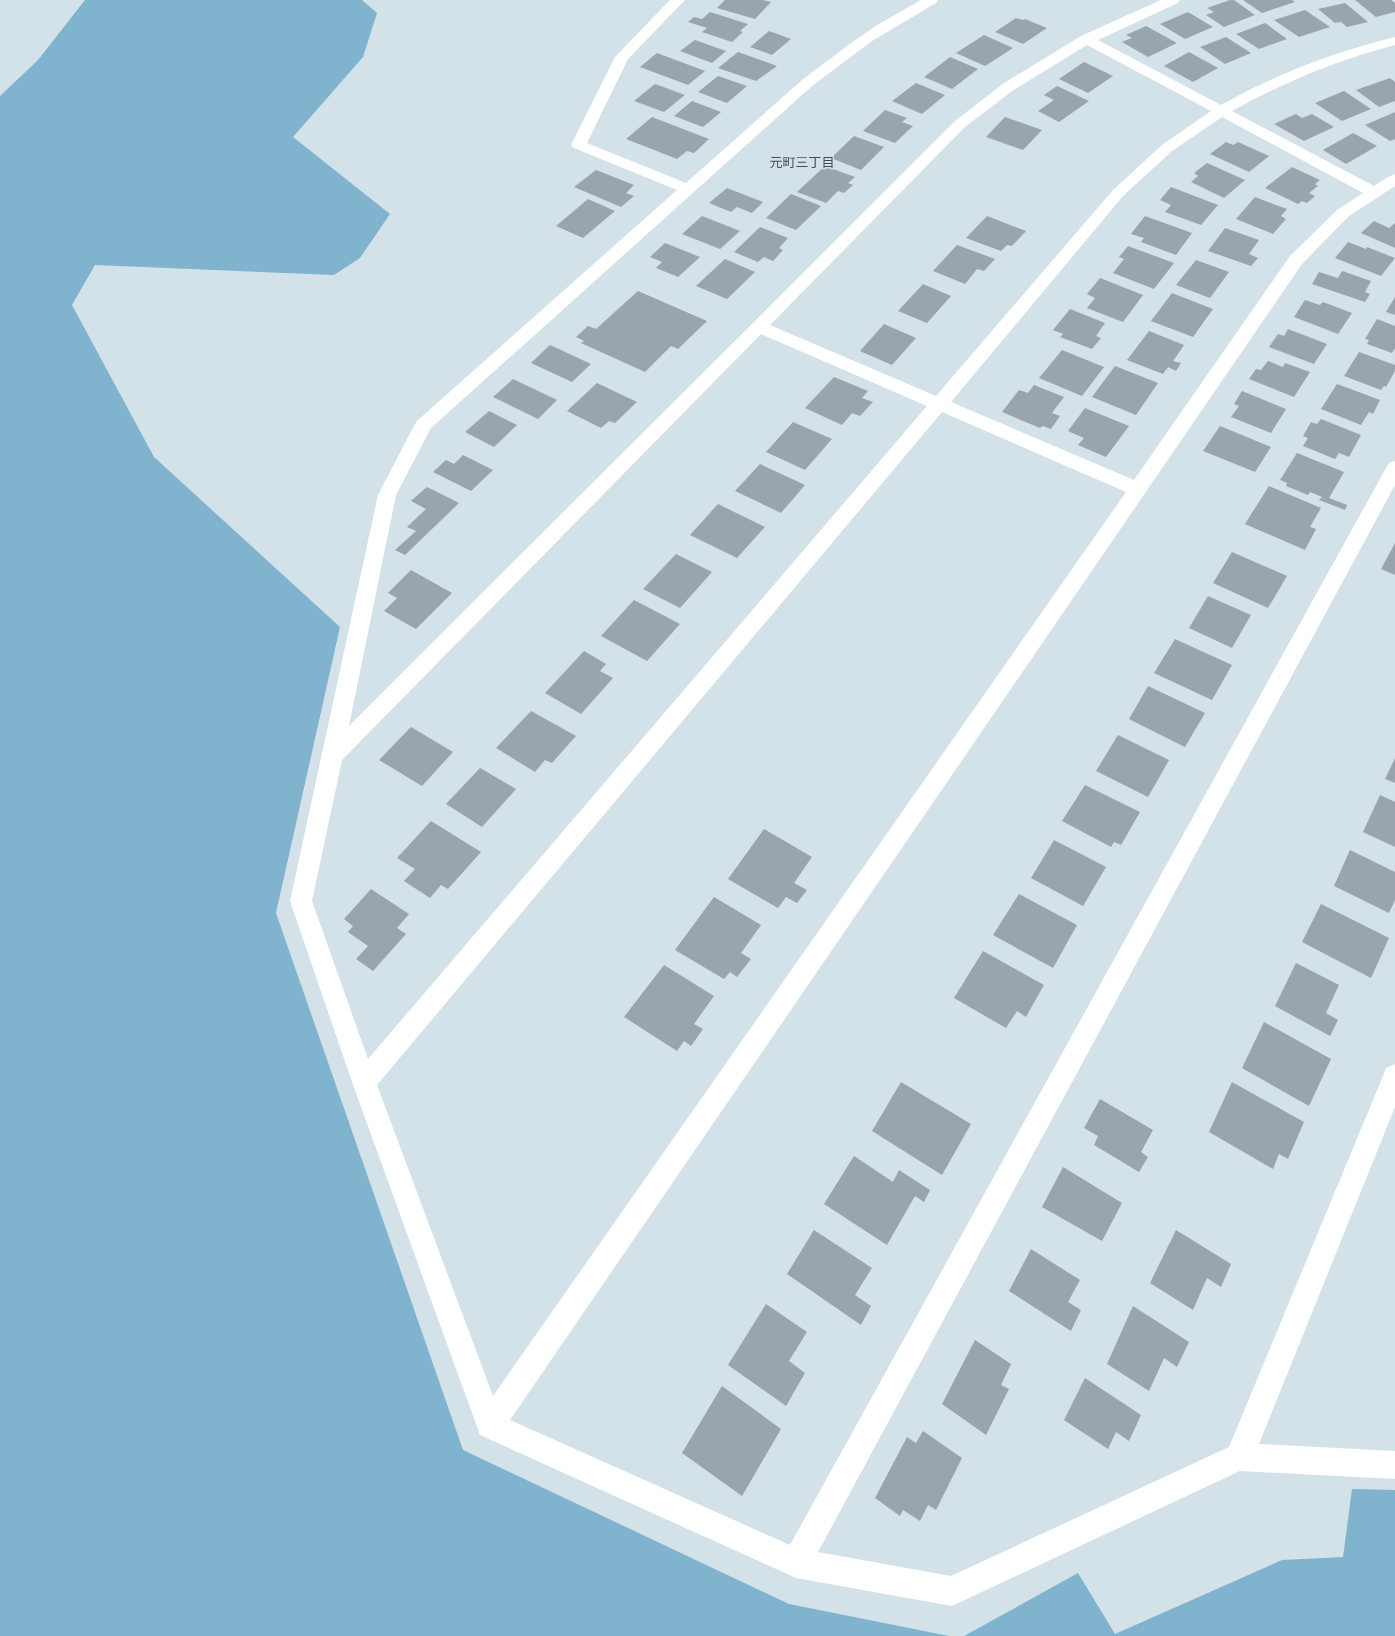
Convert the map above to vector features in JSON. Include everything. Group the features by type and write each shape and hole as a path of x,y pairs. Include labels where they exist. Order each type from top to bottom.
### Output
{"street":[{"path":"678,0 622,57 580,145 688,189"},
{"path":"931,0 881,29 842,55 807,83 424,424 387,495 301,901 364,1082 490,1425 796,1563 952,1591 1239,1457 1395,1465"},
{"path":"333,755 960,124 989,100 1025,75 1086,39 1138,14 1173,0"},
{"path":"1086,39 1373,192"},
{"path":"364,1082 1118,193 1140,171 1167,148 1222,111 1271,85 1329,61 1395,41"},
{"path":"490,1425 1136,489 1296,260 1343,213 1395,179"},
{"path":"758,326 1136,489"},
{"path":"796,1563 1395,468"},
{"path":"1239,1457 1394,1081"}],"shaded area":[{"path":"85,0 362,0 377,13 363,57 293,137 390,214 360,258 334,275 95,265 72,305 154,457 340,627 276,913 463,1450 789,1604 949,1636 0,1636 0,96 38,60"},
{"path":"1352,1489 1395,1490 1395,1636 964,1636 1078,1573 1115,1634 1282,1560 1343,1557"}],"building":[{"path":"725,0 763,0 771,2 755,19 717,8"},
{"path":"1234,0 1255,15 1224,27 1206,15 1214,12 1207,8"},
{"path":"1243,0 1292,0 1295,2 1262,13"},
{"path":"1355,0 1391,0 1395,3 1395,12 1376,17"},
{"path":"1345,3 1368,22 1347,27 1341,22 1335,23 1318,9"},
{"path":"1305,10 1330,27 1299,37 1274,20"},
{"path":"710,12 748,24 740,31 743,32 732,42 702,32 707,28 688,22 694,17 702,19"},
{"path":"1188,12 1213,27 1185,39 1160,24"},
{"path":"1016,18 1023,20 1025,19 1047,28 1023,44 995,32"},
{"path":"1265,23 1287,39 1259,49 1236,34"},
{"path":"1146,26 1177,43 1148,57 1122,42 1132,38 1126,35"},
{"path":"769,31 791,39 772,55 750,47"},
{"path":"984,35 1013,48 985,66 956,53"},
{"path":"1226,37 1251,53 1225,64 1200,47"},
{"path":"695,40 726,51 712,63 680,51"},
{"path":"738,52 777,66 756,81 718,68"},
{"path":"1189,52 1218,68 1193,82 1164,66"},
{"path":"657,53 705,71 688,85 640,67"},
{"path":"950,57 978,69 952,89 924,77"},
{"path":"1084,62 1113,76 1088,93 1059,79"},
{"path":"718,76 747,86 727,103 698,92"},
{"path":"1390,78 1395,82 1395,101 1379,107 1356,90"},
{"path":"916,83 945,95 922,114 892,101"},
{"path":"655,84 685,95 664,112 634,101"},
{"path":"1057,86 1089,101 1059,122 1038,111 1054,100 1044,95"},
{"path":"1344,91 1371,109 1342,121 1315,103"},
{"path":"692,101 721,112 703,127 674,116"},
{"path":"885,110 907,118 902,122 913,126 895,143 863,131"},
{"path":"1395,112 1395,139 1390,141 1365,125"},
{"path":"1296,114 1302,118 1312,114 1334,127 1304,141 1274,124"},
{"path":"652,117 709,139 694,153 687,151 677,159 626,139"},
{"path":"1005,117 1042,130 1023,150 986,137"},
{"path":"1353,133 1377,146 1346,164 1323,150"},
{"path":"854,136 884,147 861,170 831,158"},
{"path":"1226,142 1233,145 1238,142 1269,156 1249,172 1210,154"},
{"path":"1207,163 1245,180 1224,198 1191,182 1198,176 1194,173"},
{"path":"825,166 855,177 848,183 853,185 844,193 838,191 826,203 797,192"},
{"path":"1292,167 1320,180 1315,184 1318,186 1309,193 1315,196 1307,203 1302,201 1298,204 1265,188"},
{"path":"596,170 634,185 626,193 634,196 621,207 574,187"},
{"path":"1171,187 1218,205 1201,225 1165,212 1171,205 1160,200"},
{"path":"727,188 763,202 752,213 737,207 731,212 709,203"},
{"path":"791,194 821,206 796,230 766,218"},
{"path":"1255,197 1287,209 1281,216 1286,219 1273,234 1236,219"},
{"path":"588,199 615,211 583,238 556,226"},
{"path":"702,216 740,231 720,249 682,234"},
{"path":"987,216 1026,231 1012,246 1007,245 1001,251 966,238"},
{"path":"1145,216 1192,233 1176,255 1141,242 1144,238 1131,234"},
{"path":"1374,221 1389,228 1395,223 1395,248 1361,233"},
{"path":"760,227 788,238 779,248 783,250 773,261 764,257 758,262 734,252"},
{"path":"1225,228 1259,240 1249,254 1258,258 1251,266 1208,251"},
{"path":"1348,242 1366,249 1367,247 1395,258 1381,276 1335,258"},
{"path":"665,243 700,257 678,277 656,268 662,262 650,257"},
{"path":"957,245 995,259 984,271 977,269 965,284 933,271"},
{"path":"1128,246 1174,263 1154,289 1113,273 1124,259 1119,257"},
{"path":"725,259 755,272 727,299 696,286"},
{"path":"1196,260 1229,272 1210,298 1176,285"},
{"path":"1342,271 1371,281 1365,292 1370,294 1365,302 1312,284 1319,272 1338,278"},
{"path":"1100,278 1143,295 1123,322 1087,308 1095,298 1087,294"},
{"path":"923,284 951,296 927,323 898,311"},
{"path":"638,291 707,321 678,349 671,346 645,372 581,343 584,341 576,337 588,326 596,329"},
{"path":"1172,293 1213,309 1193,337 1151,321"},
{"path":"1395,297 1395,315 1386,312"},
{"path":"1305,300 1320,305 1323,302 1352,313 1338,334 1294,317"},
{"path":"1070,309 1105,323 1096,336 1101,338 1092,349 1060,337 1063,334 1053,330"},
{"path":"1377,319 1395,326 1395,348 1392,353 1367,344 1369,340 1365,339"},
{"path":"884,324 916,338 892,365 860,351"},
{"path":"1288,329 1327,344 1314,364 1269,347 1278,334 1284,336"},
{"path":"1149,331 1184,345 1173,361 1181,363 1176,371 1168,367 1163,374 1127,360"},
{"path":"550,345 591,364 572,382 531,363"},
{"path":"1062,350 1104,367 1082,396 1039,378"},
{"path":"1359,352 1395,365 1395,371 1386,387 1384,386 1381,390 1344,376"},
{"path":"1268,361 1283,367 1285,363 1310,372 1294,397 1249,379 1256,369 1261,370"},
{"path":"1115,366 1158,383 1136,415 1092,397"},
{"path":"834,377 868,391 862,398 873,402 860,416 852,413 842,425 805,408"},
{"path":"513,379 557,400 538,419 493,397"},
{"path":"597,383 637,402 615,423 609,421 601,428 567,411"},
{"path":"1337,384 1380,400 1373,414 1369,412 1361,425 1321,409"},
{"path":"1034,385 1064,397 1052,413 1060,416 1051,429 1043,426 1040,428 1002,412 1019,390 1028,393"},
{"path":"1242,391 1286,409 1271,433 1231,417 1239,406 1234,404"},
{"path":"1085,408 1129,426 1106,457 1078,445 1084,438 1068,431"},
{"path":"489,411 517,425 494,447 465,432"},
{"path":"1321,419 1361,435 1349,457 1339,453 1335,459 1303,446 1308,438 1303,436 1311,422 1317,424"},
{"path":"793,422 832,439 805,470 766,452"},
{"path":"1220,426 1271,447 1255,472 1203,451"},
{"path":"1297,453 1344,472 1329,498 1347,505 1345,510 1319,500 1322,497 1310,492 1308,495 1286,486 1287,483 1280,480"},
{"path":"463,455 493,470 471,491 433,472 446,460 454,464"},
{"path":"760,464 805,485 781,513 735,491"},
{"path":"1269,486 1321,508 1310,527 1316,529 1305,550 1245,524"},
{"path":"427,487 459,503 405,555 395,550 416,531 407,527 426,509 411,501"},
{"path":"718,504 765,527 737,558 690,535"},
{"path":"1395,543 1395,575 1381,569"},
{"path":"1232,552 1287,576 1268,608 1213,583"},
{"path":"676,554 712,572 680,608 643,589"},
{"path":"411,570 452,593 416,629 384,611 397,598 388,593"},
{"path":"1208,596 1251,615 1232,648 1189,628"},
{"path":"634,600 680,624 647,661 601,636"},
{"path":"1175,639 1232,665 1212,700 1154,673"},
{"path":"584,651 606,664 600,671 613,678 581,714 545,693"},
{"path":"1148,686 1205,713 1185,747 1129,719"},
{"path":"531,711 576,736 552,763 545,760 535,772 496,748"},
{"path":"411,727 453,752 422,786 379,760"},
{"path":"1118,735 1169,760 1148,797 1096,771"},
{"path":"1395,758 1395,783 1385,779"},
{"path":"480,768 516,789 482,827 446,804"},
{"path":"1085,785 1140,812 1121,845 1114,842 1111,847 1062,821"},
{"path":"1380,795 1395,802 1395,847 1363,832"},
{"path":"431,821 481,852 448,889 441,885 430,898 404,881 415,869 397,858"},
{"path":"764,829 812,857 794,883 807,890 797,903 786,897 778,908 728,879"},
{"path":"1054,840 1106,867 1083,906 1031,878"},
{"path":"1350,850 1395,872 1395,900 1389,913 1334,886"},
{"path":"371,889 409,914 397,928 406,934 373,971 356,959 368,946 348,932 353,926 344,919"},
{"path":"1019,894 1077,925 1053,968 993,935"},
{"path":"714,897 761,925 741,953 751,959 737,977 730,972 724,979 675,950"},
{"path":"1321,904 1389,938 1371,978 1302,942"},
{"path":"983,951 1044,985 1026,1017 1017,1011 1006,1028 954,998"},
{"path":"1296,963 1339,985 1326,1013 1338,1020 1330,1036 1275,1006"},
{"path":"664,965 714,996 694,1024 703,1029 691,1046 684,1041 677,1051 624,1017"},
{"path":"1264,1022 1331,1059 1309,1106 1242,1068"},
{"path":"901,1082 971,1124 942,1175 872,1131"},
{"path":"1232,1082 1304,1122 1288,1159 1279,1154 1273,1169 1209,1132"},
{"path":"1100,1099 1153,1130 1141,1152 1148,1157 1139,1172 1094,1145 1098,1136 1084,1128"},
{"path":"854,1156 893,1182 899,1170 930,1190 924,1202 915,1196 887,1245 824,1204"},
{"path":"1063,1167 1122,1203 1102,1241 1042,1207"},
{"path":"814,1230 872,1268 855,1295 871,1306 861,1325 787,1274"},
{"path":"1176,1230 1231,1264 1221,1287 1207,1278 1193,1310 1150,1283"},
{"path":"1031,1249 1080,1280 1068,1302 1081,1310 1071,1331 1009,1291"},
{"path":"766,1304 807,1332 789,1361 805,1373 786,1406 728,1365"},
{"path":"1133,1306 1189,1342 1177,1367 1164,1358 1149,1391 1107,1364"},
{"path":"975,1340 1011,1364 1001,1385 1009,1389 986,1435 942,1404"},
{"path":"1085,1378 1141,1415 1129,1441 1116,1432 1108,1449 1064,1420"},
{"path":"722,1386 781,1429 742,1496 682,1453"},
{"path":"923,1431 962,1458 936,1510 928,1505 920,1521 903,1510 900,1516 875,1498 907,1437 916,1443"}],"district":[{"name":"元町三丁目","path":"802,161"}]}
